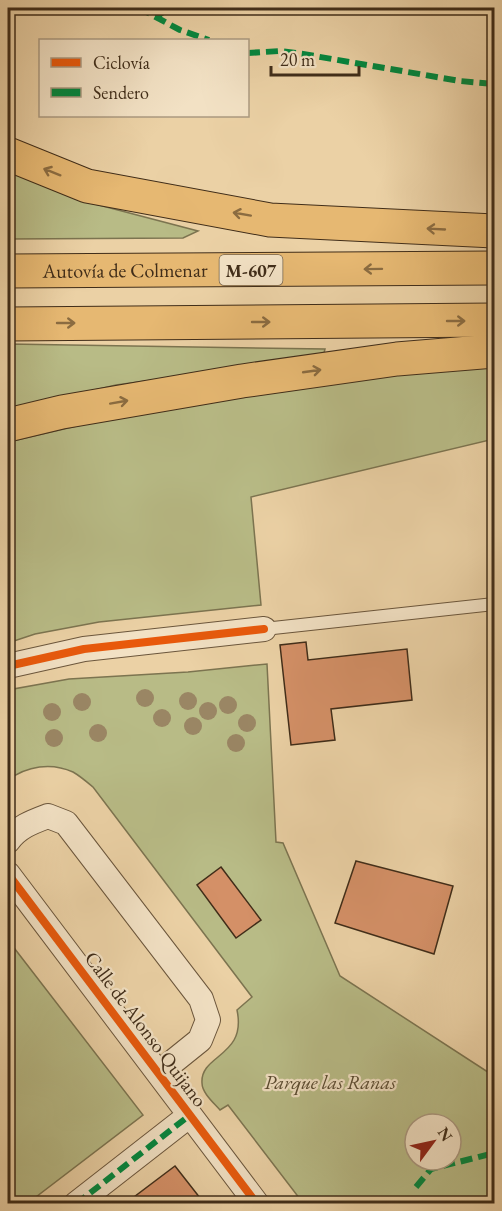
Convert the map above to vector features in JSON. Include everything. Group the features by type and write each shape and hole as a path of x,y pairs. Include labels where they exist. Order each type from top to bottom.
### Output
{"highway":[{"path":"8,154 87,186 270,219 495,231"},
{"name":"Autovía de Colmenar","path":"8,271 495,268"},
{"path":"8,324 495,320"},
{"path":"8,425 62,412 242,381 397,359 495,351"}],"street":[{"path":"8,666 84,650 264,629"},
{"name":"Calle de Alonso Quijano","path":"8,841 27,823 48,816 66,823 201,999 208,1020 200,1040 159,1073"},
{"name":"Calle de Alonso Quijano","path":"8,874 257,1203"},
{"path":"76,1203 190,1115"}],"lane":[{"path":"264,629 495,603"}],"green space":[{"path":"8,171 76,199 198,231 183,238 8,239"},
{"path":"8,344 325,349 323,357 116,385 8,410"},
{"path":"494,366 494,439 251,497 261,605 99,622 35,634 8,643 8,442 150,409 287,385"},
{"name":"Parque las Ranas","path":"267,664 276,842 283,843 340,976 494,1076 494,1203 303,1203 228,1105 220,1110 209,1098 202,1083 203,1073 230,1046 238,1025 237,1010 252,997 93,787 73,772 48,766 23,771 8,780 8,690 69,679 188,672"},
{"path":"8,940 143,1115 28,1203 8,1203"}],"building":[{"path":"306,642 308,660 407,649 412,700 331,709 335,740 291,745 280,645"},
{"path":"356,861 453,886 434,954 335,923"},
{"path":"221,867 261,920 236,938 197,885"},
{"path":"175,1166 204,1203 126,1203"}],"marked path":[{"path":"139,8 180,30 206,39"},
{"path":"156,17 169,8"},
{"path":"249,53 280,51 460,81 494,84"},
{"path":"76,1204 190,1115"},
{"path":"416,1187 431,1169 494,1153"}],"cycle path":[{"path":"8,666 84,649 264,629"},
{"path":"8,874 257,1204"}]}
